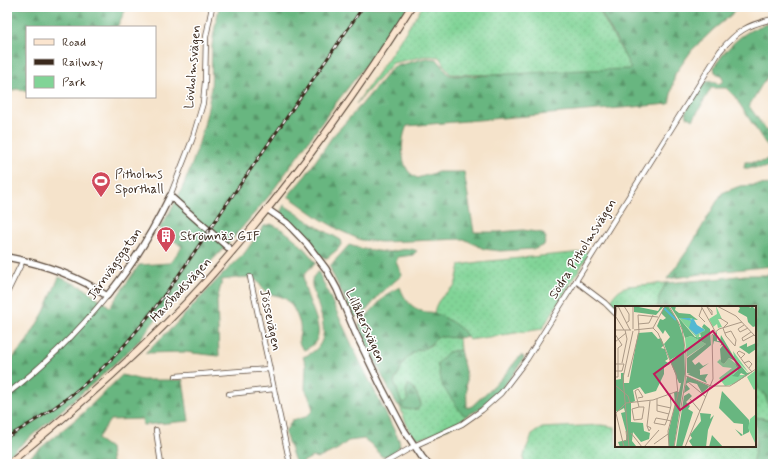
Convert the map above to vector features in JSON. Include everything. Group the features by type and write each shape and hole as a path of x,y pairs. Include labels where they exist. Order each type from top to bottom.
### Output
{"main road":[{"name":"Havsbadsvägen","path":"8,464 89,397 129,360 189,299 232,251 267,209 334,120 411,7"}],"street":[{"name":"Lövholmsvägen","path":"170,196 192,140 203,102 206,37 212,7"},
{"name":"Södra Pitholmsvägen","path":"383,464 414,446 462,424 482,410 501,393 527,359 720,51 740,30 750,25 773,19"},
{"path":"170,196 232,251"},
{"name":"Järnvägsgatan","path":"7,394 64,345 88,320 120,281 139,252 170,196"},
{"name":"Lillåkersvägen","path":"267,209 287,223 308,244 326,269 337,289 355,332 381,386 404,430 428,464"},
{"path":"7,257 39,264 79,279 107,296"},
{"path":"7,293 23,260"},
{"name":"Jössevägen","path":"250,277 290,464"},
{"path":"576,281 606,303 615,313"},
{"name":"Jössevägen","path":"176,376 269,368"},
{"path":"229,394 274,389"},
{"path":"156,430 161,464"}],"green space":[{"path":"7,7 127,7 118,26 26,26 26,91 16,89 7,93"},
{"path":"219,7 408,7 395,28 336,103 269,196 228,244 161,313 137,343 96,381 7,457 7,365 27,341 44,312 59,277 84,288 110,307 139,265 170,263 182,247 159,228 186,180 199,142 211,89 212,46"},
{"path":"422,7 597,7 632,69 494,75 450,74 439,57 426,56 393,63 356,104"},
{"path":"598,7 737,7 731,15 692,50 675,74 669,104 407,126 405,131 402,149 404,162 409,172 417,178 438,172 464,172 474,232 523,230 543,233 546,238 544,245 535,249 500,251 484,249 464,239 381,242 361,240 341,231 319,218 288,196 306,175 332,137 393,67 426,58 437,59 449,75 474,76 631,69"},
{"path":"773,23 773,66 749,106 766,130 773,127 773,155 735,97 726,88 711,88 693,120 687,117 686,111 701,86 708,81 719,84 723,81 722,77 715,72 714,67 732,44 754,28"},
{"path":"773,159 773,168 744,168 745,162 760,162"},
{"path":"773,184 773,266 667,279 690,247 722,193 740,186"},
{"path":"284,205 341,240 342,243 338,249 327,258 323,258 310,241 287,223 282,216 282,209"},
{"path":"271,224 278,227 296,240 316,263 307,271 304,277 308,297 318,328 318,336 313,344 304,350 301,347 299,343 299,321 294,309 288,301 282,297 267,292 254,279 242,277 222,280 217,301 219,356 184,352 145,353 173,327 243,255 264,226"},
{"path":"349,245 363,249 386,252 406,249 417,251 413,255 398,257 396,262 402,275 380,294 366,311 357,317 353,315 330,266"},
{"path":"588,252 589,254 542,329 469,340 463,330 434,313 437,304 444,294 455,286 460,265"},
{"path":"318,271 357,356 399,440 400,446 390,456 381,456 372,445 364,439 348,441 338,449 319,458 312,457 299,464 297,464 294,459 285,433 292,420 306,417 313,410 305,389 306,365 303,357 318,347 322,340 323,333 323,325 312,283 313,278"},
{"path":"745,275 773,275 773,407 769,406 765,395 758,389 756,382 756,306 658,306 659,297 666,283"},
{"path":"666,283 659,297 658,306 615,306 615,309 610,304 613,298 621,289 628,286"},
{"path":"400,287 406,299 416,309 433,313 448,320 461,329 467,336 460,338 437,337 431,344 423,349 417,350 405,360 394,382 401,401 405,403 408,400 406,393 408,384 413,387 421,404 418,409 406,409 396,403 365,342 359,324 387,294"},
{"path":"446,336 459,339 460,350 448,352 454,396 461,411 466,416 456,424 443,431 417,438 410,433 400,407 405,409 418,409 421,403 413,387 408,385 406,393 408,400 405,403 401,401 394,382 405,360 417,350 431,345 437,337"},
{"path":"460,350 466,375 467,408 472,406 501,379 520,356 523,356 524,358 499,392 475,412 466,416 461,412 443,387 437,364 448,352"},
{"path":"122,375 142,380 183,380 189,421 143,425 142,419 110,420 97,439 110,448 112,464 21,464 82,414"},
{"path":"756,382 758,389 765,395 769,406 773,407 773,420 756,417"},
{"path":"756,417 773,420 773,464 752,464 756,447"},
{"path":"601,425 615,427 615,447 756,447 752,464 524,464 525,453 532,434 542,428"}],"railway":[{"path":"7,437 38,419 82,387 121,349 176,279 363,7"}],"place":[{"name":"Pitholms Sporthall","path":"101,198"},
{"name":"Strömnäs GIF","path":"166,253"}]}
